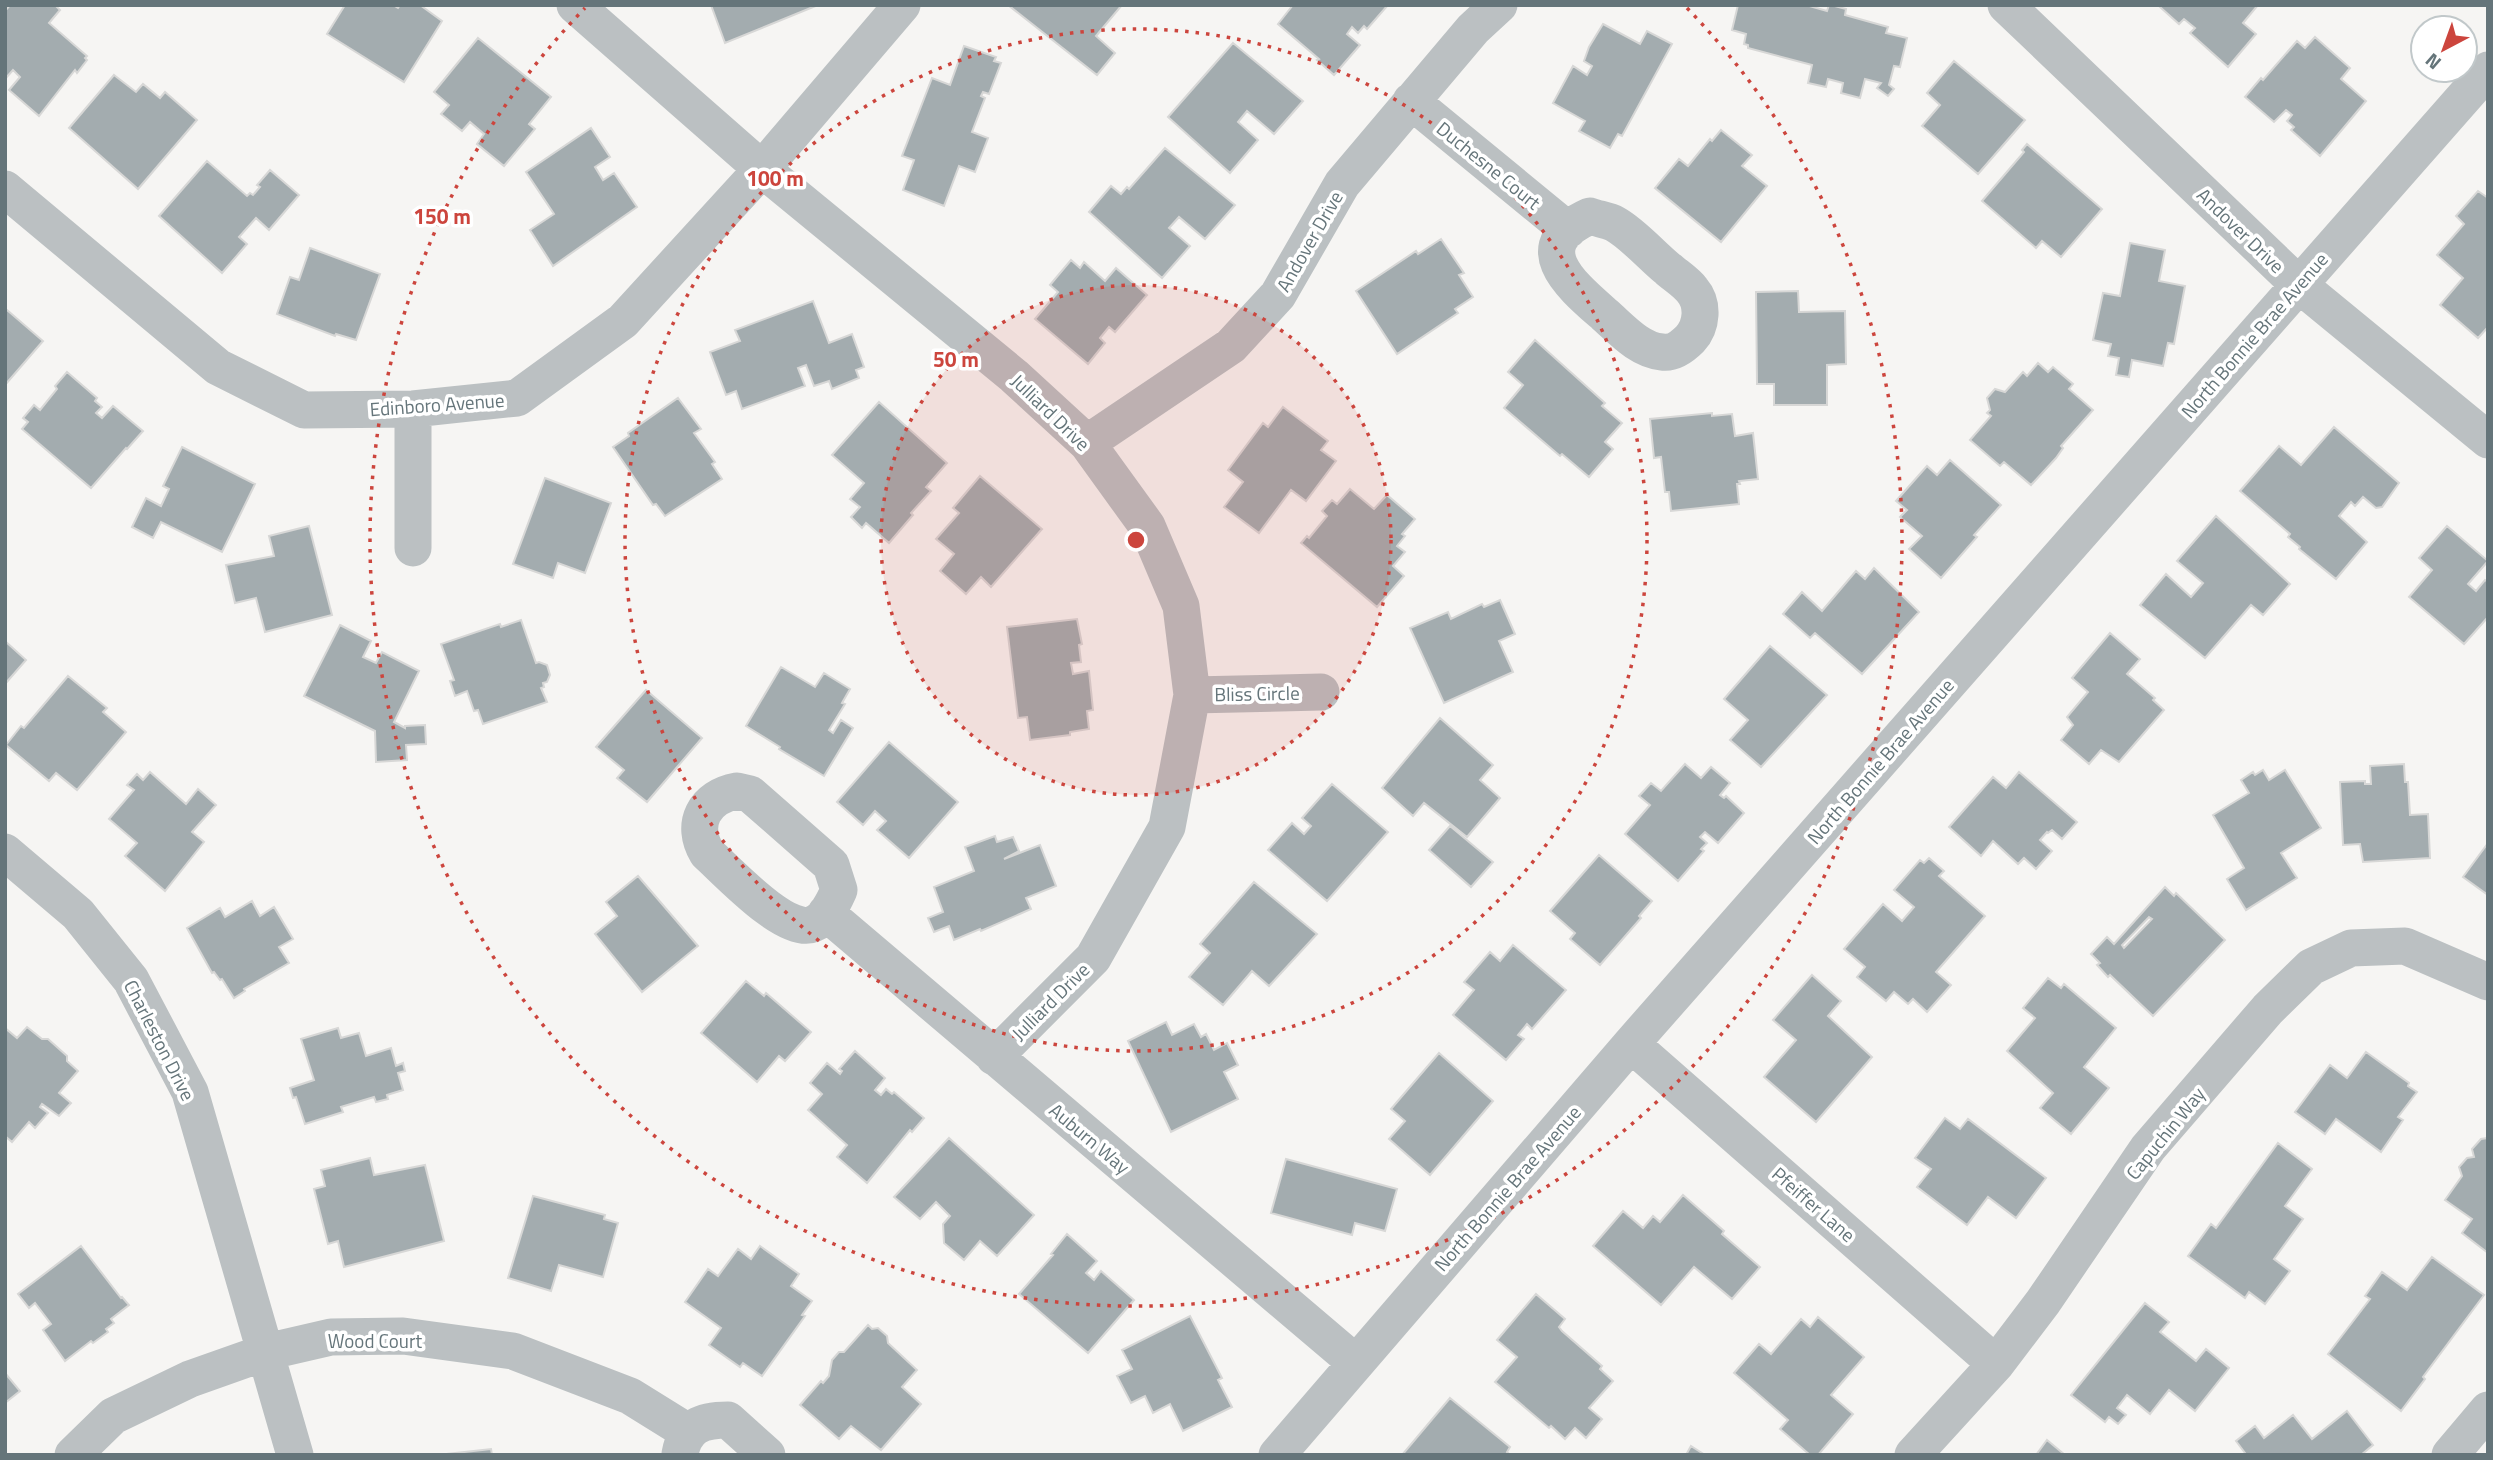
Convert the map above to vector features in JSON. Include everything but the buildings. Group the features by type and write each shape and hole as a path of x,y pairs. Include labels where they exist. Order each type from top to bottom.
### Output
{"street":[{"name":"Julliard Drive","path":"575,5 762,169 1014,376 1087,443 1147,526 1181,606 1192,695 1167,827 1093,958 994,1057"},
{"name":"Edinboro Avenue","path":"5,190 218,367 304,410 413,409 517,398 623,321 762,169 902,5"},
{"name":"Andover Drive","path":"1087,443 1231,346 1278,295 1342,184 1473,30 1499,5"},
{"name":"Andover Drive","path":"2006,5 2298,285 2488,440"},
{"name":"North Bonnie Brae Avenue","path":"1277,1455 1632,1044 2488,70"},
{"name":"Duchesne Court","path":"1411,101 1568,230"},
{"path":"413,409 413,548"},
{"name":"Bliss Circle","path":"1192,695 1321,692"},
{"name":"Charleston Drive","path":"13,872 78,914 131,980 190,1092 295,1455"},
{"name":"Auburn Way","path":"826,913 1356,1363"},
{"name":"Capuchin Way","path":"1913,1455 1996,1364 2043,1302 2148,1148 2269,1009 2311,967 2351,948 2405,946 2488,982"},
{"name":"Pfeiffer Lane","path":"1632,1044 1996,1364"},
{"name":"Wood Court","path":"73,1455 113,1416 190,1379 266,1352 331,1337 403,1336 513,1352 630,1396 684,1444 706,1420 728,1420 767,1455"},
{"path":"2450,1455 2488,1410"}]}
